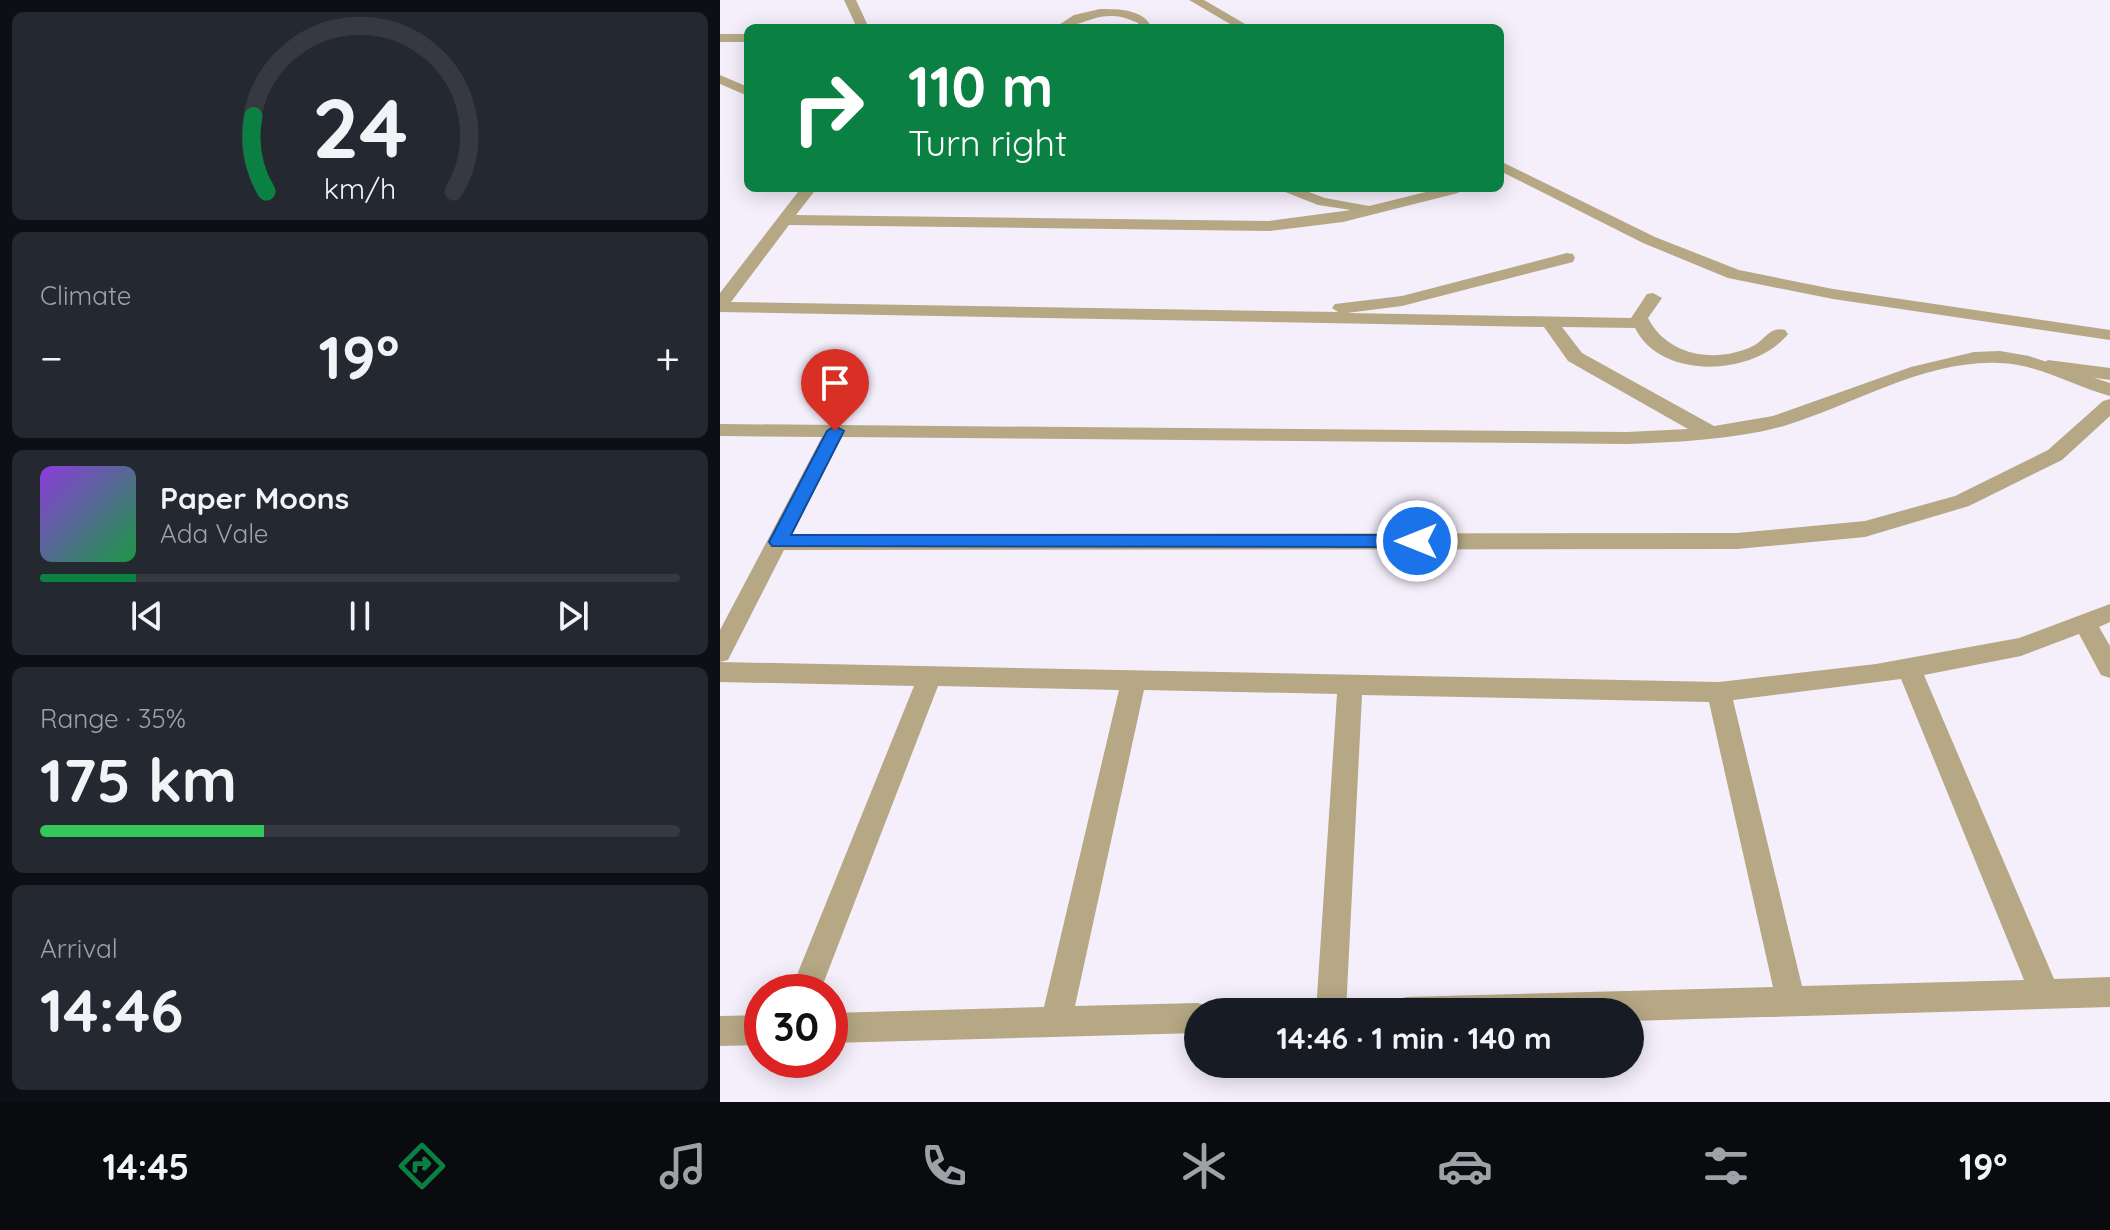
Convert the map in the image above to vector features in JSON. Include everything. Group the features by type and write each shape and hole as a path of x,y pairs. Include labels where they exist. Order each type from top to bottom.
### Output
{"street":[{"path":"850,0 861,24"},
{"path":"1195,0 1239,24"},
{"path":"1067,24 1080,17 1109,12 1135,16 1144,24"},
{"path":"720,38 744,38"},
{"path":"720,79 744,89"},
{"path":"1504,167 1649,240 1734,274 1833,294 2110,335"},
{"path":"720,306 805,192"},
{"path":"1294,192 1323,202 1379,210"},
{"path":"785,220 1269,226 1379,210 1446,192"},
{"path":"1248,318 1402,301 1567,258"},
{"path":"1653,298 1639,318 1643,331 1654,343 1689,358 1733,360 1761,350 1779,334"},
{"path":"720,306 1640,323"},
{"path":"1550,323 1575,357 1711,433"},
{"path":"720,430 1627,438 1711,433 1775,422 1944,363 1998,357 2110,374"},
{"path":"2048,366 2110,390"},
{"path":"778,542 1737,541 1865,529 1962,501 2055,455 2110,405"},
{"path":"720,653 835,431"},
{"path":"720,672 1719,692 1909,668 2021,647 2110,613"},
{"path":"2085,623 2110,668"},
{"path":"1909,668 2045,994"},
{"path":"812,974 930,675"},
{"path":"1056,1022 1134,680"},
{"path":"1332,998 1350,684"},
{"path":"1719,692 1791,1001"},
{"path":"1644,1005 2110,992"},
{"path":"848,1028 1184,1018"},
{"path":"720,1031 744,1030"}],"route":[{"path":"835,431 778,542 1417,541"}]}
